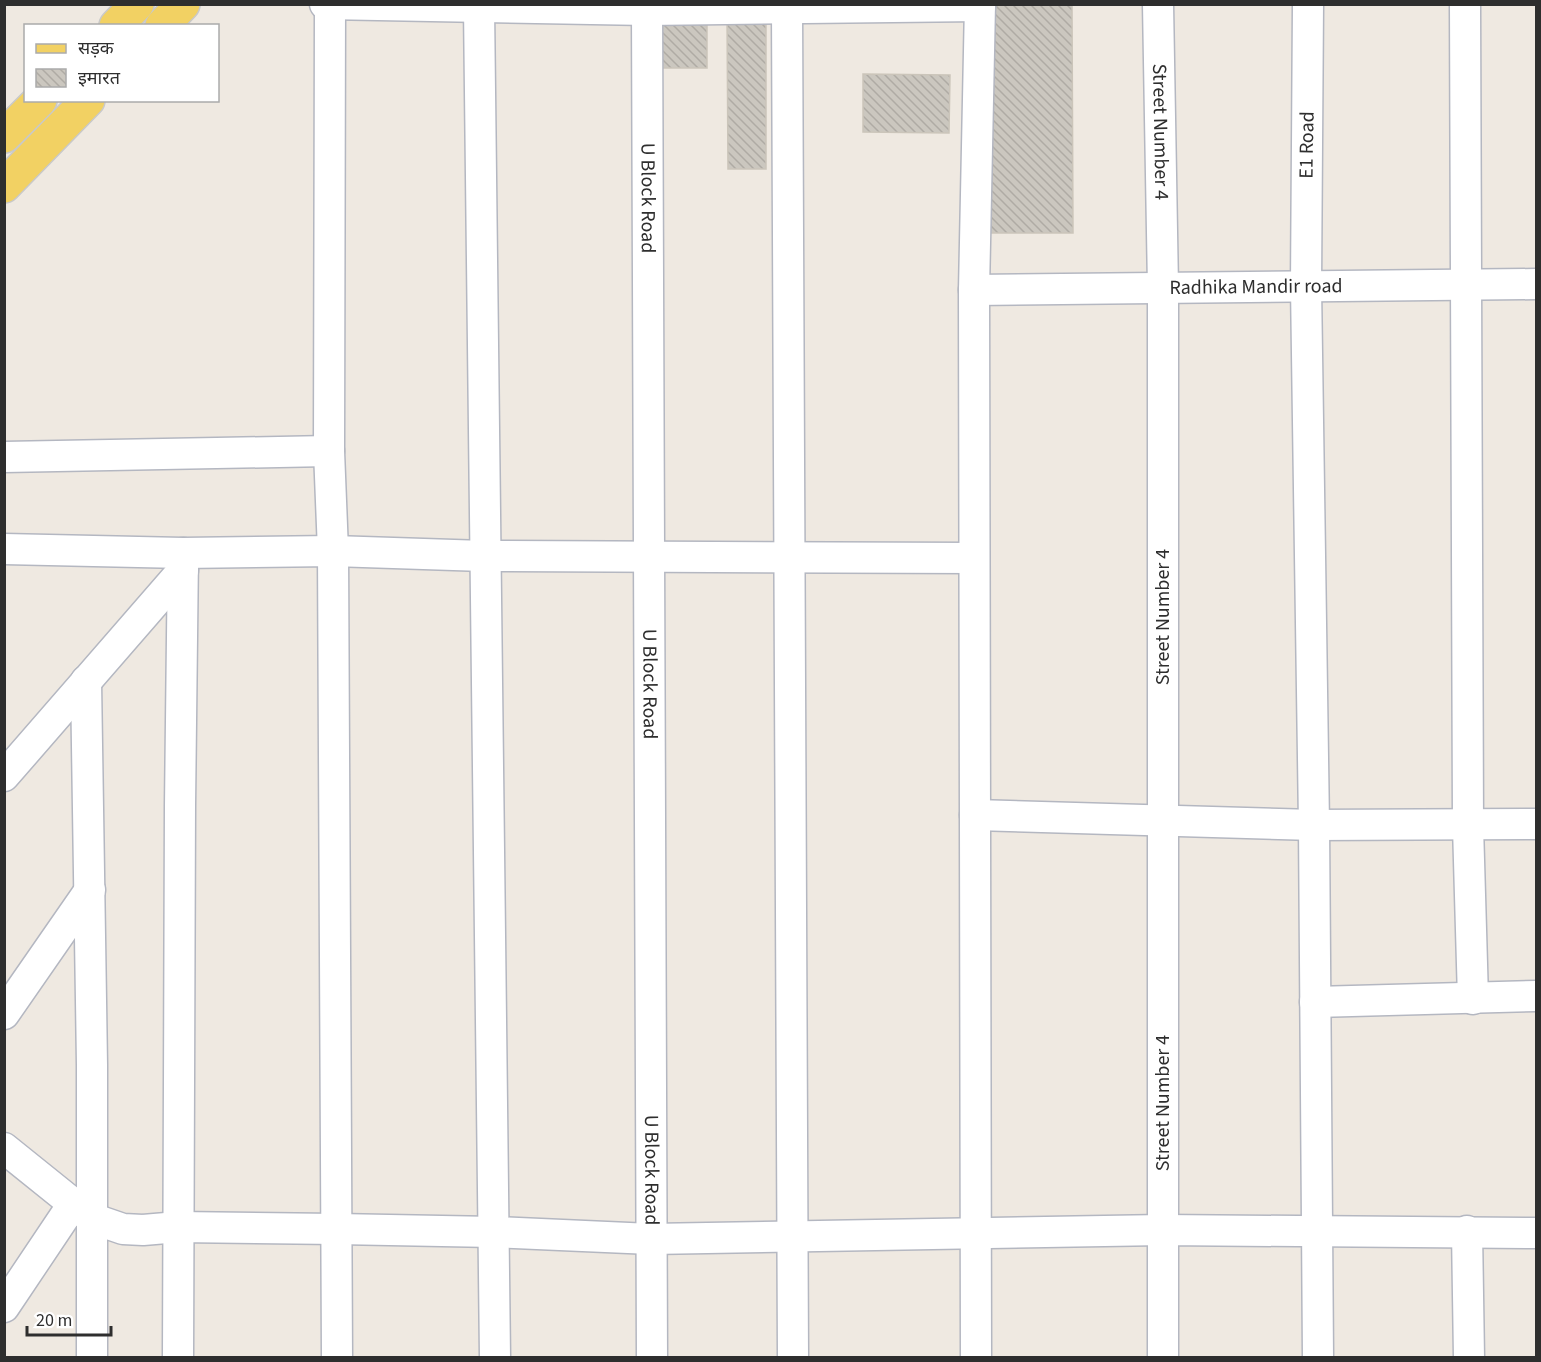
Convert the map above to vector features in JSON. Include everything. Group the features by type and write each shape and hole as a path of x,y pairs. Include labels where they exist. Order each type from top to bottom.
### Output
{"main road":[{"path":"118,24 137,4"},
{"path":"164,24 183,4"},
{"path":"4,136 38,102"},
{"path":"4,186 85,102"}],"street":[{"name":"Street Number 4","path":"1158,4 1163,288 1163,1358"},
{"name":"E1 Road","path":"1308,4 1306,286 1314,825 1318,1358"},
{"path":"1465,4 1468,826 1473,999"},
{"path":"337,1358 333,551 329,451 327,5 647,10 980,5 974,290 976,1358"},
{"path":"479,7 495,1358"},
{"path":"787,9 793,1358"},
{"name":"U Block Road","path":"647,10 652,1358"},
{"name":"Radhika Mandir road","path":"974,290 1536,284"},
{"path":"4,457 329,451"},
{"path":"4,549 183,562 333,551 484,556 974,558"},
{"path":"4,776 86,681 183,562"},
{"path":"178,1358 183,562"},
{"path":"86,681 92,1065 82,1211 92,1358"},
{"path":"975,815 1314,825 1536,824"},
{"path":"4,1014 90,890"},
{"path":"1315,1002 1536,996"},
{"path":"4,1148 82,1211 123,1228 143,1230 178,1227 336,1229 494,1232 651,1239 1163,1230 1536,1233"},
{"path":"4,1307 82,1211"},
{"path":"1467,1231 1469,1358"}],"building":[{"path":"987,4 1072,4 1073,233 988,233"},
{"path":"727,13 766,13 766,169 728,169"},
{"path":"657,21 707,21 707,68 657,68"},
{"path":"863,74 950,75 949,133 863,132"}]}
